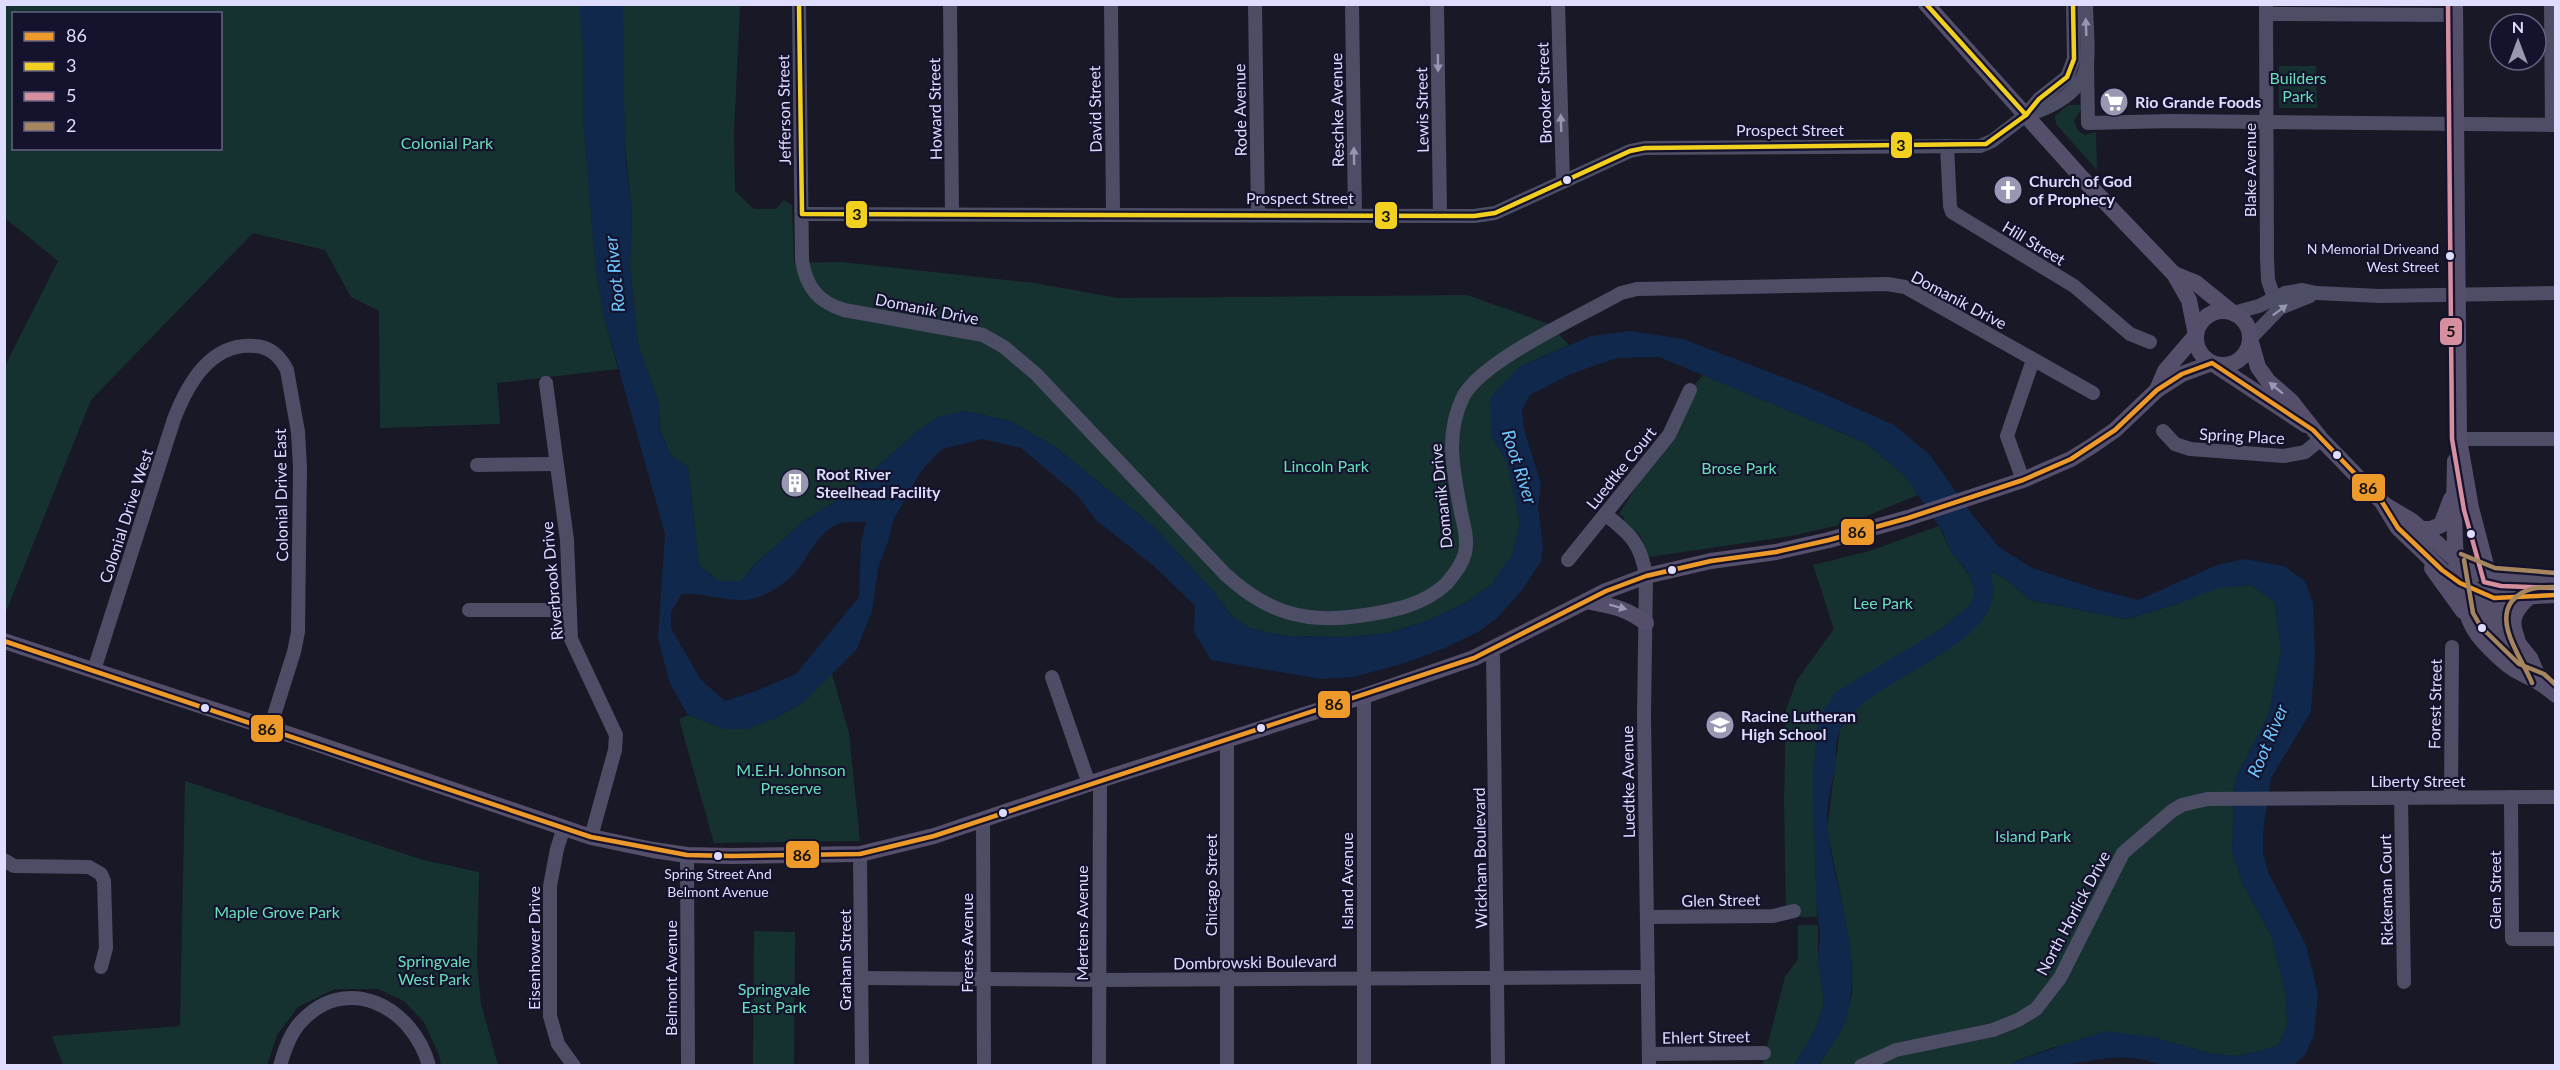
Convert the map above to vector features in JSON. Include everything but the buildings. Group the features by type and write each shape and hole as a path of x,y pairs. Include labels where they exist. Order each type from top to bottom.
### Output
{"main road":[{"path":"1926,4 2131,231 2174,274 2189,300 2199,352 2317,435"},
{"path":"2455,10 2459,440 2482,574"},
{"path":"2174,274 2196,283 2246,324 2258,367 2268,381 2291,401 2317,435 2382,502 2422,529 2457,561 2482,574 2502,579 2556,581"},
{"path":"2157,390 2165,371 2196,335 2198,327 2209,315 2217,312 2233,313"},
{"path":"4,641 591,837 687,855 860,854 934,836 1364,696 1493,650 1586,601 1646,576 1712,561 1808,546 1908,518 2023,480 2061,464 2092,446 2122,424 2157,390 2182,374 2212,363 2220,365 2237,361 2248,348 2250,339"},
{"path":"2459,440 2455,457 2454,490 2457,561 2466,586 2499,638 2556,695"},
{"path":"2422,529 2431,529 2441,525 2454,490"},
{"path":"2454,490 2482,574 2503,623 2524,649"},
{"path":"2382,502 2398,528 2425,554 2466,586 2494,598 2556,595"},
{"path":"2425,554 2436,575 2482,640 2515,670 2540,681"},
{"path":"2466,586 2466,615"},
{"path":"2529,597 2516,609 2513,616 2516,635 2540,681"},
{"path":"1586,601 1618,606 1646,623"}],"street":[{"name":"Jefferson Street","path":"799,4 802,214"},
{"name":"Howard Street","path":"950,4 952,214"},
{"name":"David Street","path":"1111,4 1113,214"},
{"name":"Rode Avenue","path":"1255,4 1258,215"},
{"name":"Reschke Avenue","path":"1352,4 1355,215"},
{"name":"Lewis Street","path":"1437,4 1440,215"},
{"name":"Brooker Street","path":"1558,4 1563,181"},
{"path":"2026,115 2039,99 2067,77 2073,66 2073,4"},
{"path":"2086,4 2088,123 2171,121 2554,124 2551,4"},
{"path":"2266,10 2455,10"},
{"name":"Blake Avenue","path":"2266,10 2266,258 2268,280 2274,297"},
{"path":"2026,115 2049,109 2075,88 2087,64"},
{"name":"Prospect Street","path":"802,214 1474,216 1494,213 1630,151 1645,148 1986,144 2026,115"},
{"name":"Hill Street","path":"1947,146 1952,212 2074,286 2130,334 2150,342"},
{"name":"Domanik Drive","path":"802,214 804,272 807,282 819,298 844,310 959,329 994,340 1036,374 1206,556 1244,592 1288,614 1314,618 1370,615 1421,601 1439,590 1455,574 1465,553 1465,534 1451,456 1451,434 1464,396 1474,382 1498,362 1621,293 1650,287 1887,284 1905,287 2093,393"},
{"path":"2233,313 2259,306 2274,297 2302,290 2317,293 2458,296 2556,293"},
{"path":"2250,339 2280,308 2317,293"},
{"name":"Colonial Drive East","path":"197,376 212,358 222,352 234,347 259,346 276,354 283,361 293,396 300,467 298,624 294,652 270,728"},
{"path":"2023,480 2007,436 2033,360"},
{"name":"Colonial Drive West","path":"94,670 174,419 197,376"},
{"name":"Riverbrook Drive","path":"546,383 567,540 570,633 574,648 616,735 615,750 591,837"},
{"name":"Luedtke Court","path":"1568,560 1670,435 1690,390"},
{"name":"Spring Place","path":"2163,431 2175,444 2190,449 2284,456 2305,452 2317,435"},
{"path":"2459,440 2556,439"},
{"path":"477,465 556,464"},
{"name":"Luedtke Avenue","path":"1605,514 1636,542 1644,560 1646,576 1644,715 1649,1060"},
{"path":"469,610 570,610"},
{"name":"Forest Street","path":"2451,797 2452,647"},
{"name":"Wickham Boulevard","path":"1493,650 1498,1065"},
{"name":"Mertens Avenue","path":"1052,677 1095,782 1099,1065"},
{"name":"Island Avenue","path":"1364,696 1364,1065"},
{"name":"Chicago Street","path":"1227,740 1227,1065"},
{"name":"Liberty Street","path":"2282,798 2556,796"},
{"name":"Glen Street","path":"2511,797 2512,939 2556,939"},
{"name":"North Horlick Drive","path":"1861,1065 1896,1050 1993,1030 2018,1020 2036,1009 2060,978 2123,852 2172,811 2194,801 2282,798"},
{"name":"Rickeman Court","path":"2401,798 2404,982"},
{"name":"Freres Avenue","path":"983,820 984,1065"},
{"name":"Eisenhower Drive","path":"564,827 556,849 550,886 550,1016 558,1044 574,1065"},
{"name":"Graham Street","path":"860,854 862,1065"},
{"name":"Belmont Avenue","path":"687,855 688,1065"},
{"path":"4,861 14,866 89,867 101,874 104,881 106,948 101,967"},
{"name":"Glen Street","path":"1647,917 1773,916 1794,911"},
{"name":"Dombrowski Boulevard","path":"861,978 1098,980 1648,977"},
{"path":"280,1065 289,1040 308,1015 330,1003 355,999 380,1004 399,1015 416,1034 429,1065"},
{"name":"Ehlert Street","path":"1649,1060 1764,1053"}],"green space":[{"path":"5,5 740,5 734,133 735,191 754,209 776,209 784,200 792,205 794,263 841,262 1034,283 1118,298 1467,295 1549,324 1569,345 1519,367 1491,436 1507,461 1520,522 1512,555 1491,585 1465,603 1429,620 1389,633 1348,637 1287,636 1251,629 1232,616 1213,591 1153,526 1054,446 1010,421 965,411 920,429 844,496 805,520 755,564 741,581 719,581 699,565 688,467 671,456 660,430 659,404 638,344 630,264 632,215 624,137 585,139 596,271 605,320 618,369 497,383 500,424 380,428 379,311 351,297 325,250 253,233 91,400 5,614 5,366 58,261 5,218"},
{"name":"Builders Park","path":"2279,66 2316,66 2317,108 2279,108"},
{"path":"2068,105 2083,105 2074,121 2078,131 2085,135 2096,132 2097,170 2056,124 2055,116"},
{"name":"Brose Park","path":"1703,375 1866,443 1905,476 1918,495 1852,522 1791,536 1649,557 1640,535 1625,524 1624,517 1619,514 1669,435 1690,390"},
{"name":"Lee Park","path":"1939,526 1951,552 1969,575 1975,591 1971,604 1941,629 1895,658 1819,716 1813,776 1817,917 1786,917 1784,801 1786,710 1797,680 1834,629 1813,565 1869,551"},
{"name":"Island Park","path":"1990,571 2006,579 2030,600 2126,619 2174,605 2219,587 2251,585 2275,602 2281,651 2269,714 2235,779 2232,851 2243,885 2271,935 2286,995 2287,1025 2278,1046 2238,1056 2213,1054 2152,1037 2054,1047 2010,1065 1818,1066 1845,1022 1852,994 1852,965 1844,912 1827,829 1840,729 1857,707 1882,689 1948,650"},
{"name":"M.E.H. Johnson Preserve","path":"832,674 849,733 860,841 714,843 679,719 688,715 725,729 774,719 805,701"},
{"name":"Maple Grove Park","path":"185,781 423,860 479,872 477,965 481,1004 498,1065 441,1065 439,1055 424,1022 404,1001 378,989 335,989 298,1007 277,1035 267,1065 63,1065 52,1036 180,1026"},
{"path":"1798,925 1818,925 1818,958 1824,1003 1814,1032 1794,1065 1762,1066 1785,977 1798,959"},
{"name":"Springvale East Park","path":"754,931 795,932 794,1065 753,1065"}],"water":[{"name":"Root River","path":"579,5 623,5 625,154 632,215 630,264 638,344 659,404 660,430 671,456 688,467 699,565 719,581 741,581 755,564 805,520 844,496 920,429 939,416 965,411 1010,421 1054,446 1153,526 1213,591 1232,616 1251,629 1287,636 1348,637 1389,633 1429,620 1465,603 1491,585 1512,555 1520,522 1507,462 1491,436 1490,398 1519,367 1591,336 1631,331 1683,339 1811,388 1894,425 1929,454 1974,517 1999,547 2032,568 2138,600 2217,565 2245,559 2284,566 2305,581 2313,603 2315,654 2311,712 2271,778 2263,831 2263,854 2269,874 2306,945 2318,993 2314,1035 2305,1055 2293,1066 2161,1065 2133,1058 2109,1058 2052,1066 2010,1065 2105,1031 2152,1037 2213,1054 2238,1056 2278,1046 2287,1025 2286,995 2271,935 2243,885 2232,851 2235,779 2269,714 2281,651 2275,602 2251,585 2219,588 2174,605 2126,619 2030,600 2006,579 1991,571 1993,593 1987,613 1972,632 1951,648 1876,694 1856,710 1839,732 1827,823 1850,948 1851,995 1844,1025 1818,1065 1794,1065 1814,1032 1824,1003 1818,958 1820,936 1816,897 1813,776 1819,716 1837,691 1941,629 1971,604 1975,591 1969,574 1951,552 1943,532 1905,476 1866,443 1659,357 1617,358 1571,374 1530,395 1522,410 1524,429 1541,484 1538,507 1543,546 1541,561 1520,593 1496,619 1478,632 1408,662 1354,677 1320,679 1211,660 1194,632 1195,606 1155,567 1096,520 1077,495 1021,448 982,439 942,449 921,471 893,521 878,568 872,611 857,649 805,701 774,719 747,729 725,729 688,715 670,684 658,639 665,534 605,320 596,271 583,120 583,45","holes":["866,522 861,542 859,597 796,674 725,701 701,680 671,628 671,612 682,594 739,600 756,598 775,589 792,576 824,533 838,524"]}],"transit line":[{"name":"3","path":"799,4 802,214 1474,216 1495,213 1630,151 1645,148 1986,144 2026,115 2039,99 2067,77 2074,59 2073,4"},
{"name":"3","path":"1926,4 2026,115"},
{"name":"5","path":"2448,4 2452,439 2464,510 2484,582 2501,586 2556,588"},
{"name":"86","path":"4,641 591,837 687,855 860,854 934,836 1474,658 1606,591 1646,576 1711,561 1776,552 1829,540 1908,518 2023,480 2071,459 2115,430 2157,390 2182,374 2212,363 2313,430 2382,502 2398,528 2442,570 2460,583 2494,598 2556,595"},
{"name":"2","path":"2461,554 2495,568 2556,573"},
{"name":"2","path":"2464,560 2473,613 2481,627 2519,664 2544,674 2556,685"},
{"name":"2","path":"2532,683 2508,631 2507,610 2512,601 2527,590 2556,587"}],"place":[{"name":"Rio Grande Foods","path":"2114,102"},
{"name":"Church of God of Prophecy","path":"2008,190"},
{"name":"N Memorial Driveand West Street","path":"2450,256"},
{"name":"Root River Steelhead Facility","path":"795,483"},
{"name":"Racine Lutheran High School","path":"1720,725"},
{"name":"Spring Street And Belmont Avenue","path":"718,856"}],"park label":[{"name":"Colonial Park","path":"447,143"},
{"name":"Lincoln Park","path":"1326,466"},
{"name":"Springvale West Park","path":"434,970"}]}
